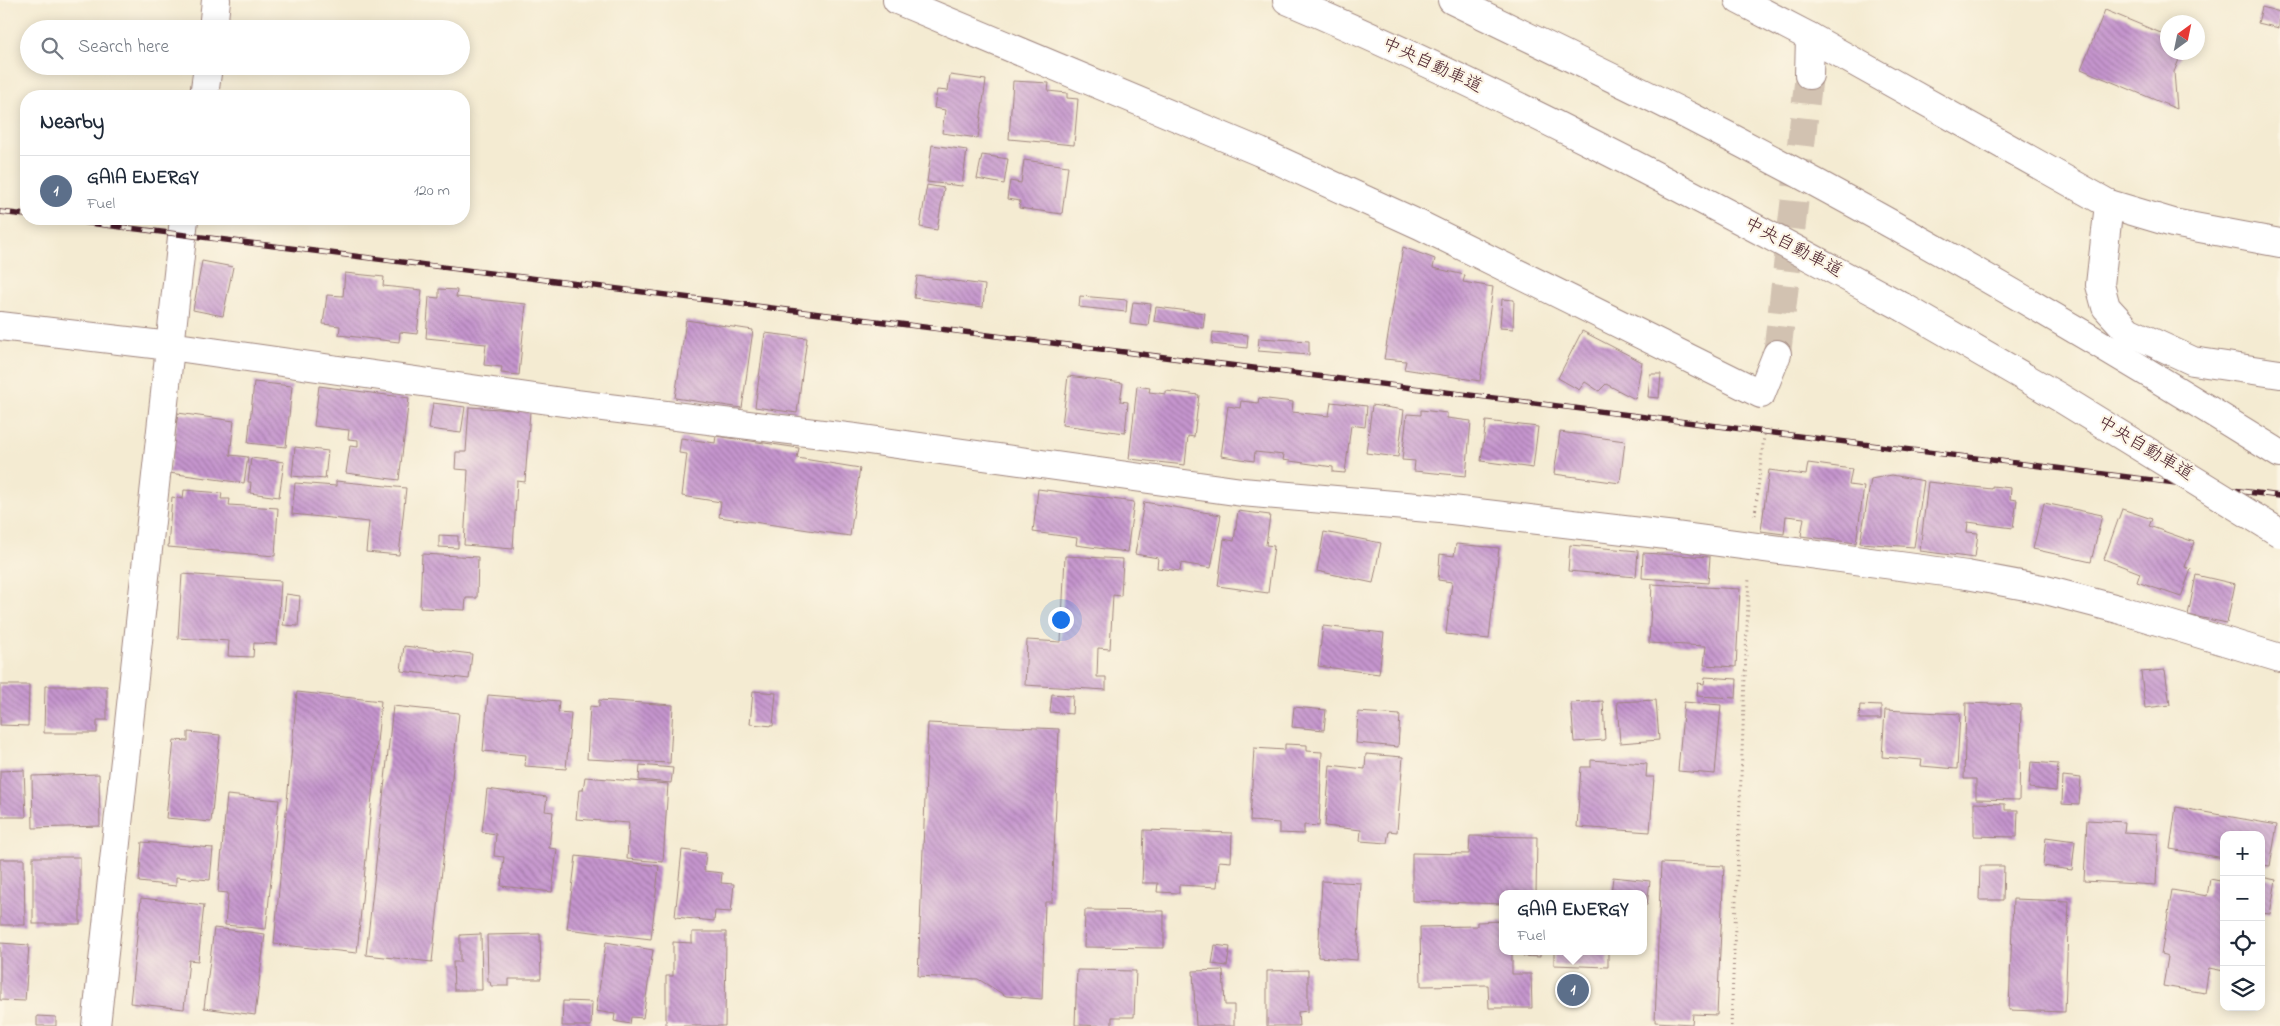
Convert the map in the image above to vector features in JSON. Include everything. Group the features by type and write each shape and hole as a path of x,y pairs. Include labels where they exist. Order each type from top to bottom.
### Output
{"main road":[{"path":"213,20 216,0"},
{"path":"897,0 1260,152 1420,225 1761,394 1778,354"},
{"name":"中央自動車道","path":"1287,0 1526,110 1737,218 1902,307 2059,397 2280,533"},
{"path":"1452,0 1691,117 1930,246 2167,384 2280,454"},
{"path":"1739,0 1810,37 2109,204 2173,223 2280,243"},
{"path":"1809,75 1810,37"},
{"path":"205,90 207,75"},
{"path":"2109,204 2100,285 2106,307 2128,331 2193,361 2280,374"},
{"path":"96,1026 183,225"},
{"path":"0,326 170,346 577,404 855,438 1242,492 1452,510 1751,546 1967,575 2042,588 2280,658"}],"path":[{"path":"1731,1026 1751,546 1765,432 1765,417 1761,394"}],"building":[{"path":"2262,7 2280,12 2279,28 2258,23"},
{"path":"2105,10 2160,33 2160,60 2179,60 2174,72 2177,109 2081,69"},
{"path":"950,75 986,80 978,138 942,133 945,110 934,108 937,90 948,91"},
{"path":"1013,81 1049,83 1048,91 1067,93 1067,98 1078,99 1074,145 1009,139"},
{"path":"932,145 967,150 962,186 927,182"},
{"path":"982,155 1008,159 1004,184 977,179"},
{"path":"1024,160 1068,166 1062,214 1019,208 1020,201 1007,199 1010,181 1021,183"},
{"path":"927,185 944,188 937,230 920,227"},
{"path":"1403,247 1435,259 1433,268 1465,275 1463,282 1493,287 1480,381 1404,369 1406,361 1384,359"},
{"path":"202,261 233,267 223,316 193,310"},
{"path":"345,273 384,277 383,286 422,290 417,334 400,332 399,342 339,335 340,326 323,324 327,295 343,296"},
{"path":"917,276 985,285 983,307 914,298"},
{"path":"439,289 457,290 456,297 526,304 519,375 501,373 502,367 484,365 486,344 426,338 429,297 439,298"},
{"path":"1080,296 1127,300 1126,312 1079,307"},
{"path":"1502,299 1514,300 1513,329 1500,328"},
{"path":"1133,302 1151,304 1148,326 1130,324"},
{"path":"1156,307 1205,313 1203,328 1154,321"},
{"path":"686,320 753,330 742,408 675,398"},
{"path":"1582,331 1642,362 1635,399 1606,384 1599,391 1585,382 1579,390 1558,378"},
{"path":"1213,332 1248,335 1247,348 1212,344"},
{"path":"765,333 807,338 797,413 755,407"},
{"path":"1259,338 1309,341 1309,355 1258,351"},
{"path":"1650,374 1661,374 1659,398 1648,397"},
{"path":"1068,376 1123,383 1120,401 1128,402 1125,433 1062,425"},
{"path":"254,382 292,386 286,447 248,443"},
{"path":"319,386 409,398 399,480 346,473 350,446 358,447 358,440 348,439 349,430 314,426"},
{"path":"1137,386 1150,388 1149,392 1166,394 1166,391 1199,395 1194,437 1188,436 1185,465 1129,459"},
{"path":"1259,398 1293,402 1292,412 1329,416 1331,402 1367,406 1365,427 1351,425 1345,473 1333,472 1333,467 1283,460 1284,455 1255,452 1254,461 1221,456 1228,406 1240,408 1241,401 1258,403"},
{"path":"433,403 465,407 461,433 429,429"},
{"path":"1372,405 1404,410 1398,457 1366,453"},
{"path":"469,407 530,411 525,482 517,481 513,549 464,545 468,470 455,469 456,452 466,452"},
{"path":"1421,410 1447,413 1447,418 1471,421 1466,476 1414,471 1415,461 1402,460 1407,414 1421,415"},
{"path":"178,413 234,421 230,455 248,457 244,483 169,473"},
{"path":"1486,421 1538,427 1533,468 1481,461"},
{"path":"1560,432 1625,441 1620,483 1554,474"},
{"path":"716,436 799,448 797,458 860,468 850,536 719,517 721,502 682,496 687,454 679,453 681,438 715,443"},
{"path":"295,447 328,451 325,479 292,476"},
{"path":"251,458 284,462 279,497 250,493 251,482 248,482"},
{"path":"1808,463 1852,469 1849,485 1864,487 1856,543 1801,536 1804,518 1786,516 1784,534 1761,531 1769,470 1806,475"},
{"path":"1892,475 1924,481 1914,547 1860,543 1871,479"},
{"path":"336,481 406,488 399,555 366,552 369,522 292,514 295,483 336,486"},
{"path":"1928,482 1992,489 1992,486 2011,488 2010,499 2017,500 2013,528 1968,522 1967,532 1978,533 1975,558 1920,551"},
{"path":"1038,489 1134,502 1127,552 1076,545 1077,538 1033,532"},
{"path":"184,490 222,493 221,499 230,499 229,505 278,508 275,556 168,547 172,497 183,499"},
{"path":"1144,502 1221,515 1211,568 1181,563 1180,571 1157,568 1158,558 1135,554"},
{"path":"2044,503 2102,515 2091,562 2033,549"},
{"path":"2122,509 2152,519 2149,526 2194,542 2185,567 2191,569 2181,597 2137,582 2140,573 2104,559"},
{"path":"1238,511 1270,515 1266,545 1274,546 1268,593 1218,586 1224,539 1234,541"},
{"path":"1324,532 1381,543 1373,583 1317,571"},
{"path":"439,535 458,536 458,548 439,547"},
{"path":"1456,544 1499,548 1489,639 1446,634 1452,582 1438,580 1440,554 1454,556"},
{"path":"1570,545 1638,551 1636,577 1568,571"},
{"path":"1643,553 1710,557 1708,583 1642,578"},
{"path":"422,554 478,557 477,598 466,598 465,610 420,608"},
{"path":"1065,556 1123,559 1121,596 1113,595 1110,649 1098,648 1097,677 1106,677 1106,690 1025,685 1027,640 1061,642"},
{"path":"182,574 281,581 277,644 254,643 253,657 228,656 229,641 178,638"},
{"path":"2196,575 2235,584 2227,623 2188,615"},
{"path":"1652,584 1740,589 1736,667 1704,665 1706,646 1649,643"},
{"path":"286,594 300,596 298,626 283,625"},
{"path":"1323,626 1384,633 1379,674 1318,666"},
{"path":"404,646 472,654 469,679 401,671"},
{"path":"2165,670 2170,705 2145,708 2141,672"},
{"path":"1705,677 1737,679 1736,698 1697,696 1698,683 1704,684"},
{"path":"0,685 29,685 28,726 0,725"},
{"path":"45,686 107,686 107,720 97,720 97,733 44,733"},
{"path":"753,691 776,693 773,726 750,724"},
{"path":"297,692 381,701 357,953 274,944"},
{"path":"1052,694 1073,696 1072,714 1050,712"},
{"path":"488,695 559,701 558,712 571,713 566,769 525,766 526,755 483,751"},
{"path":"599,700 673,705 670,763 587,759 590,706 599,707"},
{"path":"1656,700 1659,740 1620,743 1617,702"},
{"path":"1603,701 1605,740 1574,742 1571,703"},
{"path":"1684,702 1721,705 1715,774 1678,771"},
{"path":"1966,703 2021,705 2019,800 1976,799 1976,779 1964,779"},
{"path":"1860,705 1881,706 1881,719 1859,719"},
{"path":"393,706 459,713 432,962 366,955"},
{"path":"1294,707 1326,710 1324,730 1292,727"},
{"path":"1885,710 1960,714 1957,769 1921,766 1922,760 1882,757"},
{"path":"1358,712 1400,715 1398,747 1356,743"},
{"path":"928,723 1059,729 1052,902 1045,902 1042,999 1006,996 978,979 918,976"},
{"path":"188,732 220,735 211,822 166,818 174,740 188,741"},
{"path":"1285,744 1307,745 1307,751 1322,752 1319,826 1304,825 1304,834 1279,833 1279,823 1250,821 1254,748 1285,750"},
{"path":"1366,754 1403,757 1397,832 1389,831 1387,843 1360,841 1361,830 1325,826 1330,765 1365,769"},
{"path":"1591,760 1647,764 1646,777 1654,777 1650,832 1577,827 1581,767 1591,767"},
{"path":"2031,762 2058,764 2056,791 2029,788"},
{"path":"640,765 673,768 671,783 639,780"},
{"path":"24,770 26,817 0,817 0,771"},
{"path":"99,774 100,826 33,828 32,776"},
{"path":"2063,776 2081,778 2079,805 2062,804"},
{"path":"585,777 668,784 663,862 627,859 629,823 576,819 579,790 583,790"},
{"path":"487,789 547,797 545,811 553,812 549,848 557,849 552,892 501,886 504,857 494,856 496,834 482,832"},
{"path":"227,795 279,800 266,929 225,925 228,893 218,892"},
{"path":"1974,803 2005,804 2005,810 2018,810 2017,837 1974,836"},
{"path":"2176,807 2277,825 2270,866 2265,865 2265,831 2220,831 2220,857 2170,849"},
{"path":"2087,820 2125,822 2124,832 2158,834 2156,885 2084,881"},
{"path":"1144,830 1232,833 1231,862 1219,861 1217,887 1179,885 1179,893 1157,892 1158,883 1142,883"},
{"path":"1470,836 1537,837 1536,890 1499,890 1499,904 1412,901 1412,853 1469,854"},
{"path":"2046,837 2075,841 2072,870 2043,866"},
{"path":"142,842 213,848 210,880 176,877 176,886 139,882"},
{"path":"682,850 706,853 704,871 722,873 721,883 734,884 731,912 715,911 714,921 675,917"},
{"path":"576,856 659,866 651,939 567,929"},
{"path":"33,857 80,857 80,924 33,924"},
{"path":"0,859 24,859 25,925 0,925"},
{"path":"1661,863 1724,866 1717,1015 1693,1014 1692,1024 1655,1022"},
{"path":"1980,866 2004,866 2003,900 1979,900"},
{"path":"1613,877 1650,881 1647,905 1647,890 1611,890"},
{"path":"2265,878 2276,880 2270,914 2265,913"},
{"path":"2210,879 2220,881 2220,970 2209,968 2205,993 2163,986 2168,957 2161,955 2172,890 2207,896"},
{"path":"1322,881 1361,883 1357,960 1318,957"},
{"path":"141,898 204,905 198,961 189,960 184,1009 130,1003"},
{"path":"2013,899 2069,901 2065,1012 2009,1010"},
{"path":"1085,910 1164,911 1164,948 1084,947"},
{"path":"1499,921 1499,955 1512,955 1512,974 1531,974 1532,1008 1489,1008 1488,985 1421,986 1420,927 1477,926 1477,922"},
{"path":"214,928 265,934 255,1015 204,1008"},
{"path":"692,932 726,932 725,1026 666,1026 666,976 673,976 673,942 692,943"},
{"path":"481,934 482,990 454,990 453,962 460,962 460,935"},
{"path":"540,934 541,979 509,979 509,986 491,986 490,982 488,982 487,935"},
{"path":"606,942 653,950 643,1018 631,1017 630,1024 614,1021 615,1014 596,1011"},
{"path":"0,943 29,945 25,1001 0,1000"},
{"path":"1215,945 1230,947 1227,966 1212,964"},
{"path":"1540,955 1540,957 1523,956"},
{"path":"1554,955 1608,955 1608,967 1554,965"},
{"path":"1077,970 1136,971 1134,1017 1112,1017 1112,1026 1075,1025"},
{"path":"1223,970 1225,1005 1234,1005 1234,1026 1196,1026 1193,971"},
{"path":"1308,970 1308,1011 1298,1012 1299,1026 1267,1026 1267,971"},
{"path":"563,1001 592,1002 591,1026 562,1026"},
{"path":"37,1016 56,1017 56,1026 37,1026"}],"tunnel":[{"path":"1777,354 1809,75"}],"railway":[{"path":"0,212 20,214"},
{"path":"105,225 2280,496"}],"place":[{"name":"GAIA ENERGY","path":"1573,990"}]}
